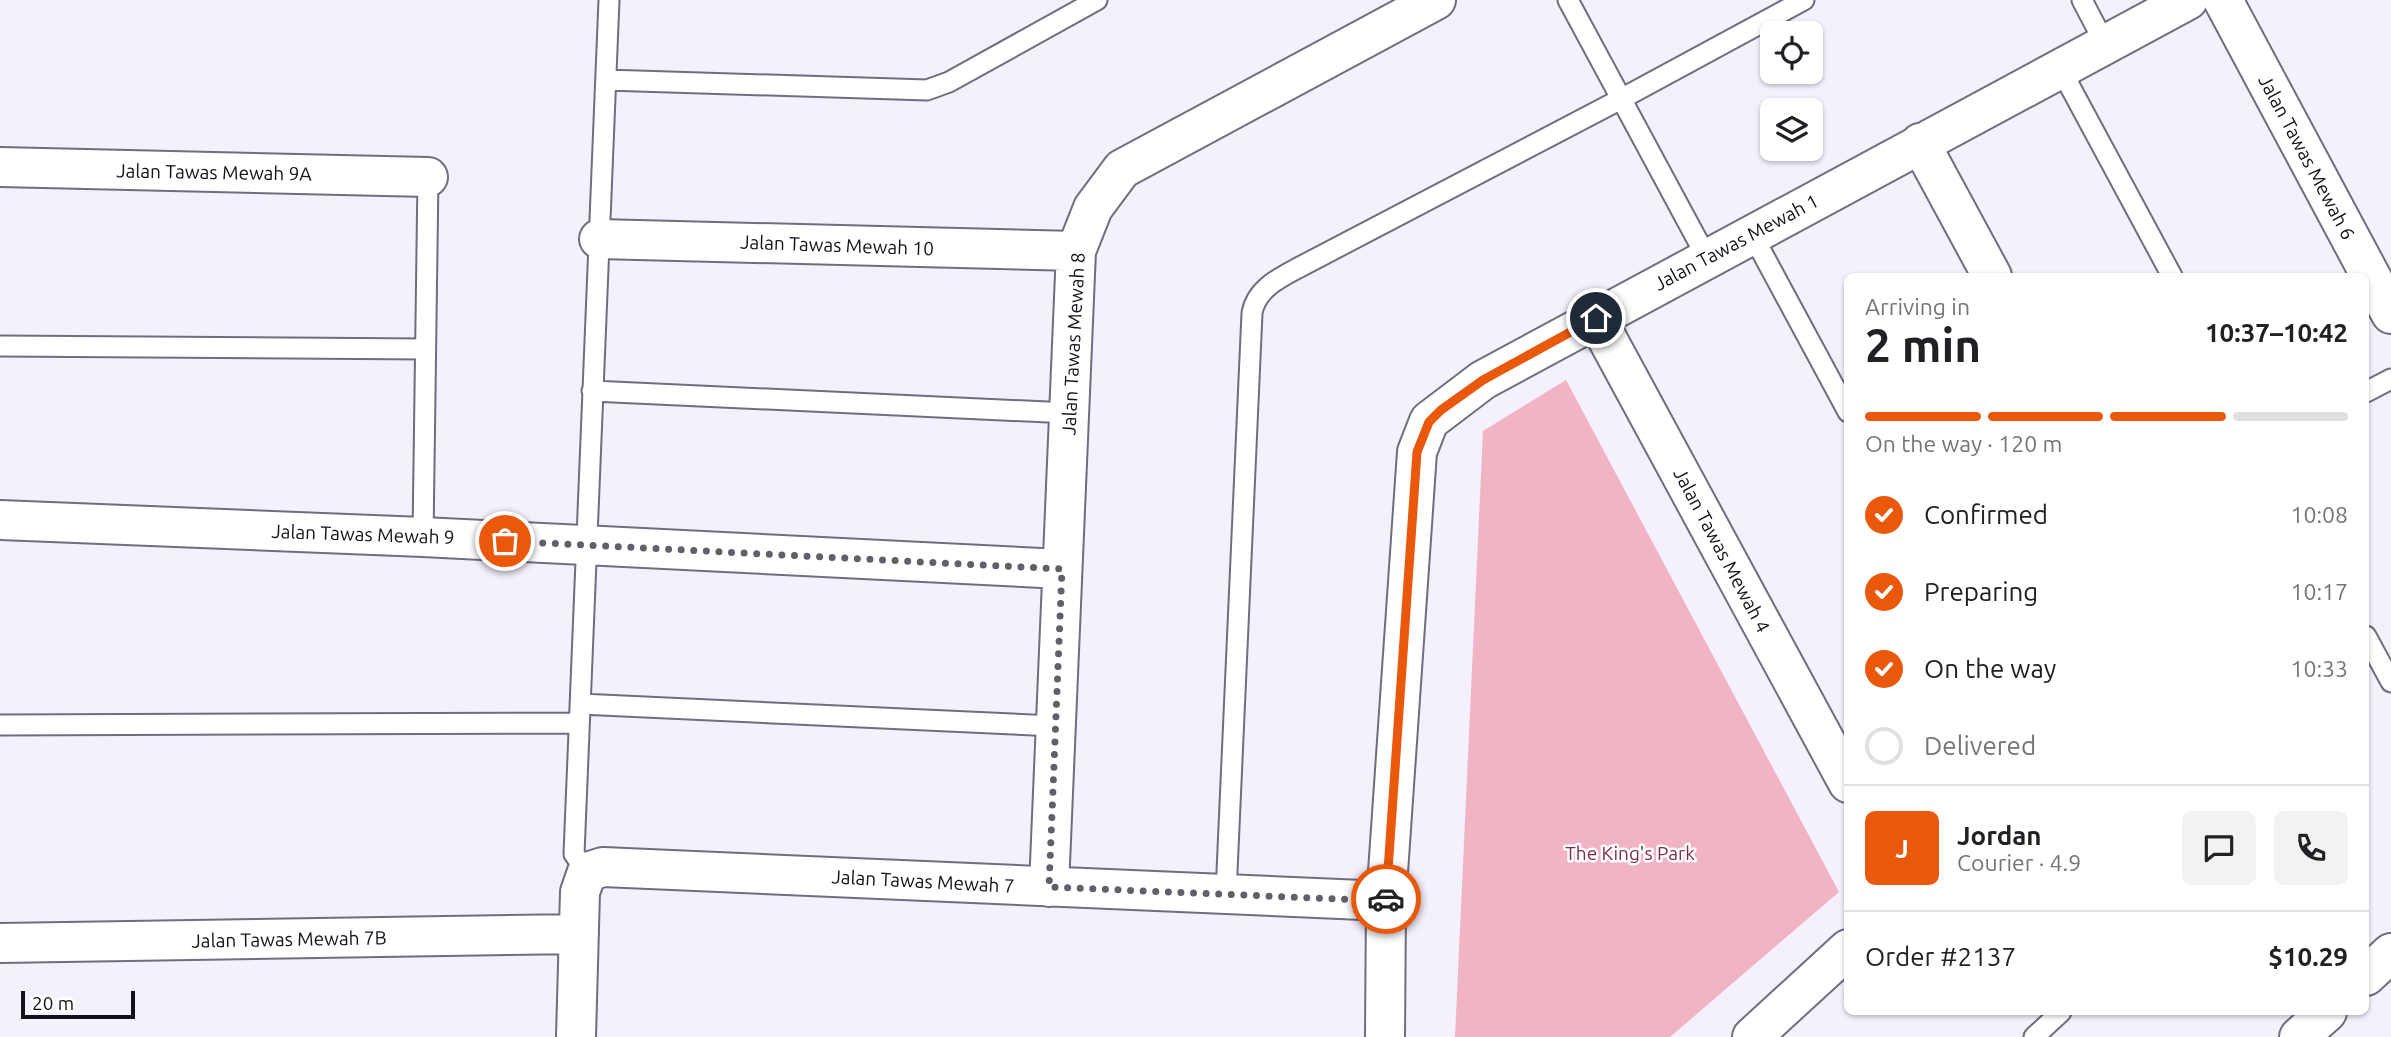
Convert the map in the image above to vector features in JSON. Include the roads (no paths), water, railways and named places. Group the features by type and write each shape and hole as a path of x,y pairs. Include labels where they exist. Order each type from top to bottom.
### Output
{"street":[{"name":"Jalan Tawas Mewah 1","path":"1385,1037 1386,901 1417,452 1429,422 1441,410 1483,380 2188,0"},
{"name":"Jalan Tawas Mewah 6","path":"2223,0 2391,314"},
{"name":"Jalan Tawas Mewah 8","path":"1049,887 1076,251 1093,208 1122,169 1427,2"},
{"path":"1920,143 1990,273"},
{"name":"Jalan Tawas Mewah 9A","path":"0,167 428,177"},
{"name":"Jalan Tawas Mewah 10","path":"599,239 1076,251"},
{"name":"Jalan Tawas Mewah 4","path":"1596,318 1844,776"},
{"name":"Jalan Tawas Mewah 9","path":"0,520 423,537 1062,569"},
{"name":"Jalan Tawas Mewah 7","path":"587,872 603,867 1386,901"},
{"path":"576,1037 580,892 587,872"},
{"name":"Jalan Tawas Mewah 7B","path":"0,943 579,934"},
{"path":"1769,1032 1844,953"},
{"path":"2369,973 2391,953"},
{"path":"2299,1037 2324,1015"}],"lane":[{"path":"587,872 574,854 609,0"},
{"path":"606,79 927,90 949,82 1097,0"},
{"path":"1568,0 1707,258"},
{"path":"1226,894 1254,304 1277,279 1804,0"},
{"path":"2082,0 2105,44"},
{"path":"2060,68 2170,273"},
{"path":"423,537 428,177"},
{"path":"1752,234 1844,405"},
{"path":"0,346 425,349"},
{"path":"2369,390 2391,379"},
{"path":"592,391 1069,413"},
{"path":"2369,642 2391,682"},
{"path":"0,725 580,713 1055,726"},
{"path":"2034,1037 2058,1015"}],"park label":[{"name":"The King's Park","path":"1630,853"}]}
